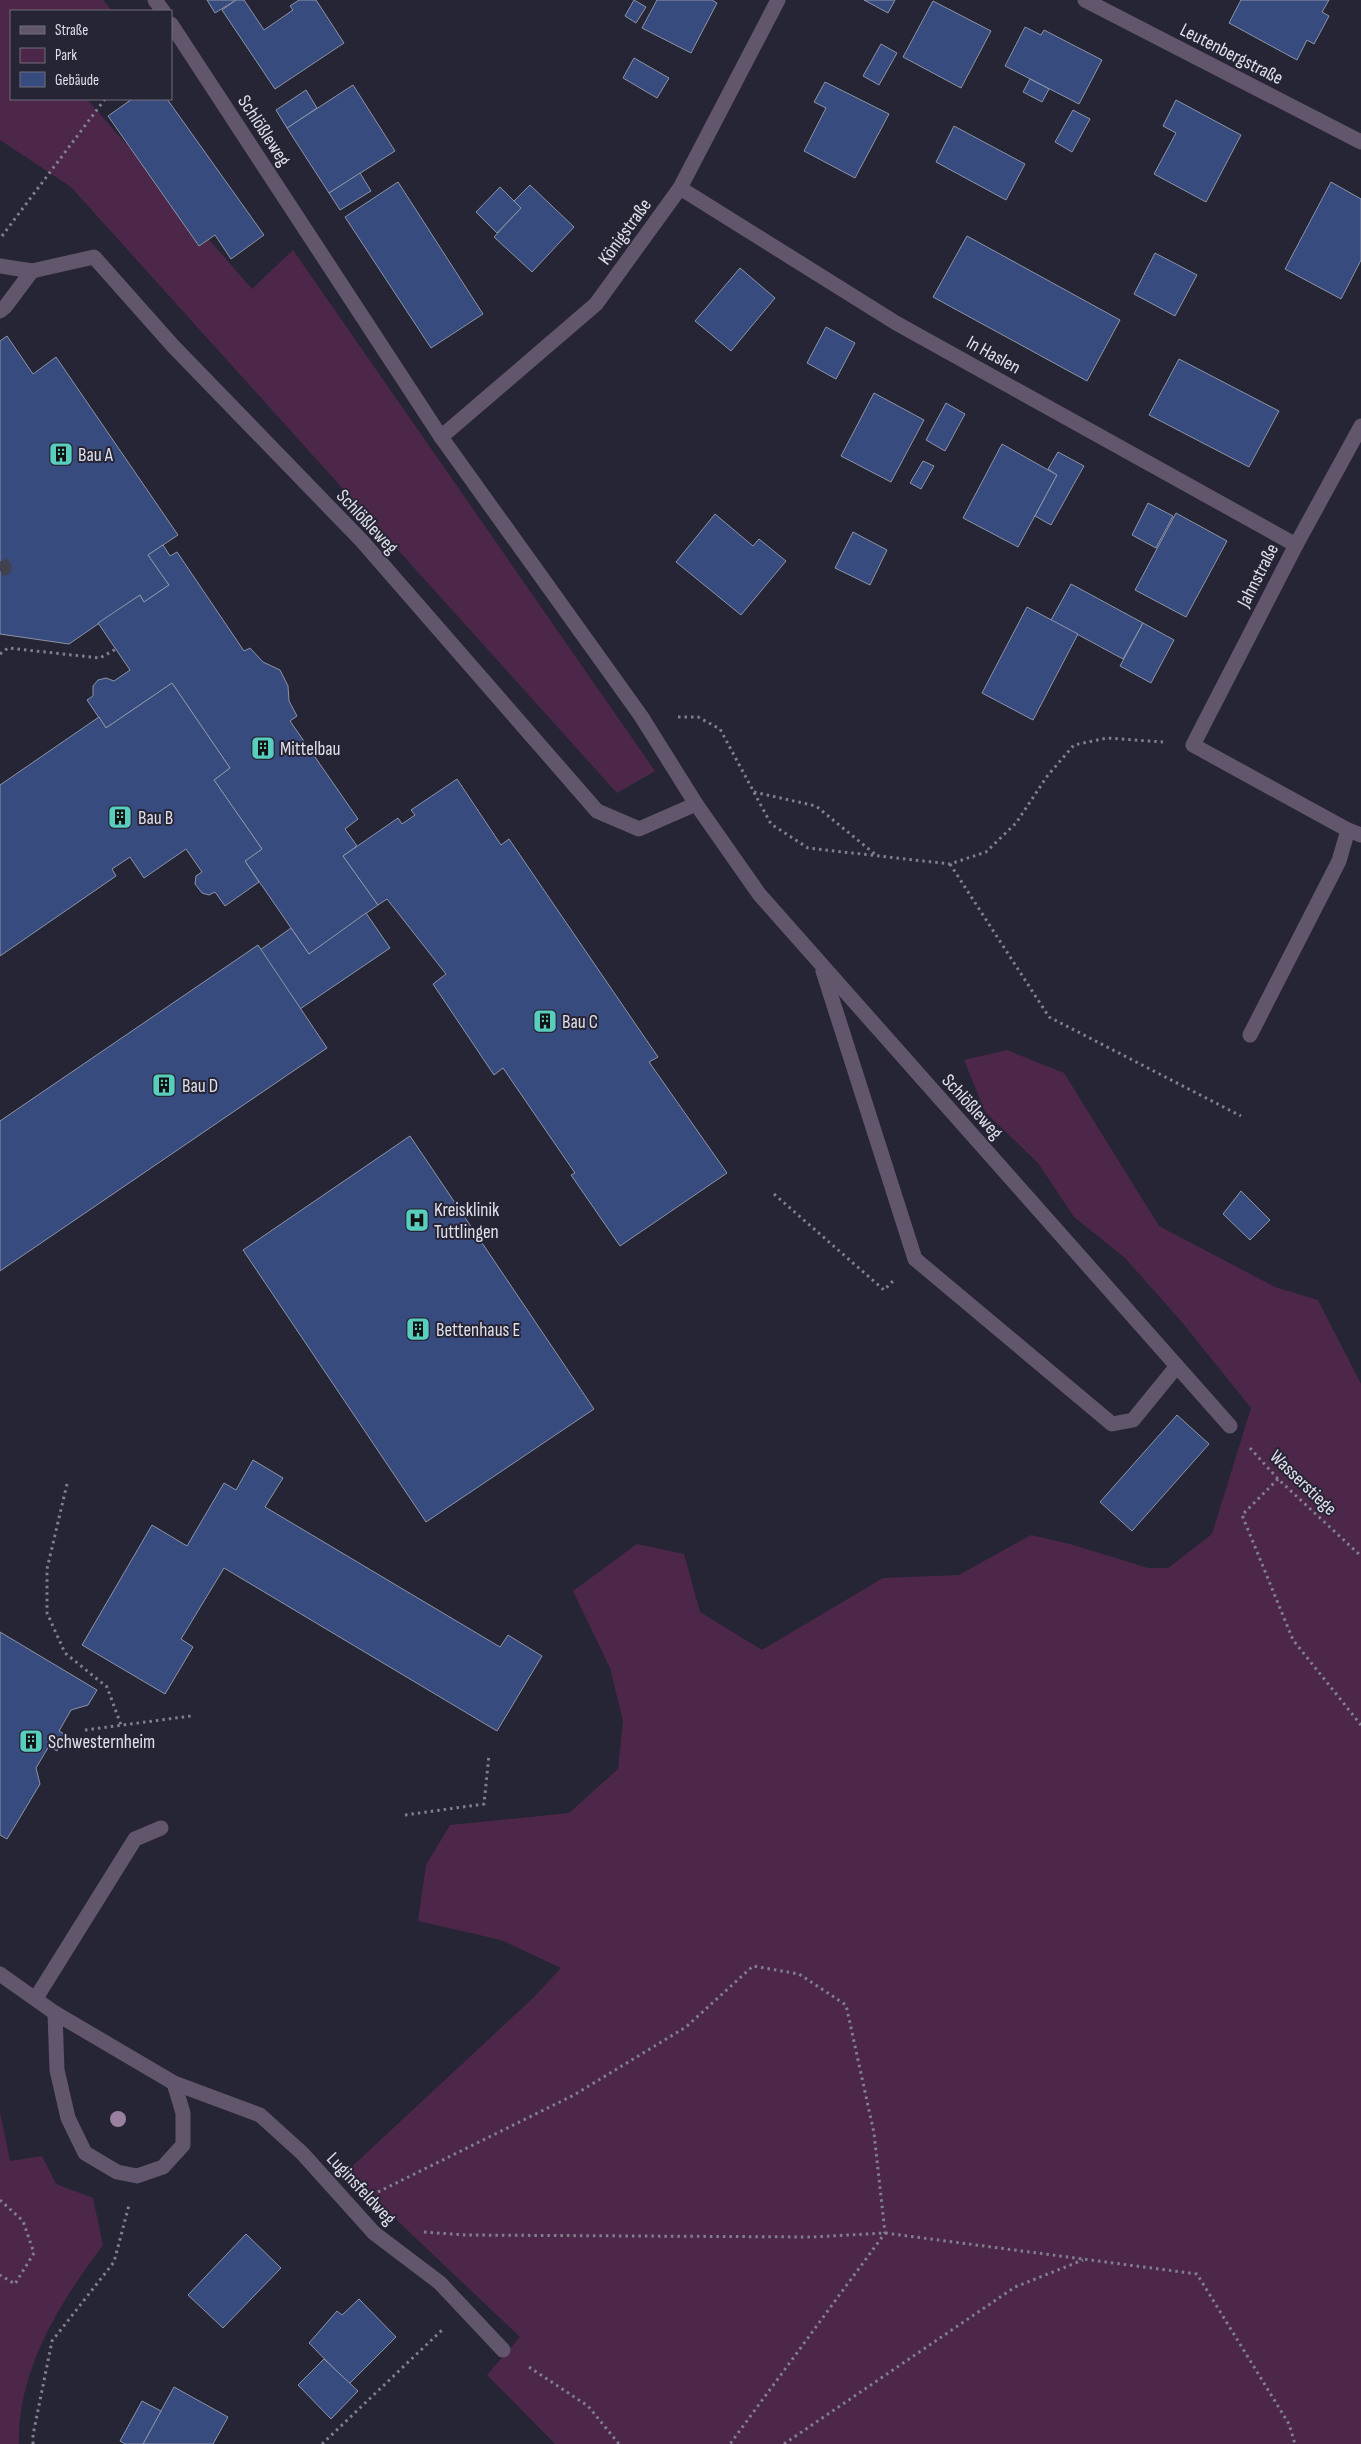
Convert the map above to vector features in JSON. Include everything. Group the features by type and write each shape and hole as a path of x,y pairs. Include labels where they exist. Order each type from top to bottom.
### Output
{"street":[{"name":"Königstraße","path":"441,436 596,304 680,188 778,0"},
{"name":"Leutenbergstraße","path":"1085,0 1361,142"},
{"name":"Schlößleweg","path":"172,26 441,436 640,716 696,804 759,894 1230,1426"},
{"name":"In Haslen","path":"680,188 896,323 1296,545"},
{"name":"Schlößleweg","path":"0,266 32,271 94,257 173,346 362,541 597,811 639,829 696,804"},
{"path":"0,311 32,271"},
{"name":"Jahnstraße","path":"1193,745 1296,545 1361,426"},
{"path":"1193,745 1354,833 1250,1035"},
{"path":"821,965 915,1259 1112,1424 1133,1420 1177,1366"},
{"path":"36,1998 135,1838 161,1828"},
{"name":"Luginsfeldweg","path":"0,1974 55,2013 174,2083 260,2115 302,2153 374,2233 440,2283 503,2350"},
{"path":"55,2013 57,2070 68,2118 85,2153 117,2172 136,2176 163,2167 183,2145 183,2113 174,2083"}],"path":[{"path":"0,239 104,100"},
{"path":"0,654 8,648 100,658 116,649"},
{"path":"640,716 698,717 720,729 771,824 808,848 950,864 986,852 1016,824 1048,775 1074,745 1106,738 1193,745"},
{"path":"753,792 816,806 877,856"},
{"path":"950,864 1049,1018 1241,1116"},
{"path":"774,1194 884,1290 915,1259"},
{"name":"Wasserstiege","path":"1230,1426 1278,1479 1361,1556"},
{"path":"1278,1479 1242,1515 1293,1640 1361,1725"},
{"path":"67,1484 47,1569 47,1613 65,1653 107,1688 121,1725"},
{"path":"84,1730 191,1716"},
{"path":"405,1815 484,1804 489,1754"},
{"path":"350,2205 574,2095 686,2027 753,1966 799,1974 846,2005 874,2133 885,2233 730,2444"},
{"path":"33,2444 33,2434 52,2341 114,2262 136,2176"},
{"path":"0,2200 24,2221 34,2253 15,2284 0,2275"},
{"path":"374,2233 405,2230 465,2235 812,2238 885,2233 1197,2274 1289,2424 1295,2444"},
{"path":"784,2444 1015,2287 1084,2260"},
{"path":"322,2444 464,2309"},
{"path":"503,2350 588,2406 619,2444"}],"green space":[{"path":"0,0 103,0 111,10 10,10 10,100 88,100 252,289 293,250 655,771 617,793 71,187 0,140"},
{"path":"1007,1050 1064,1073 1159,1226 1275,1287 1318,1300 1361,1384 1361,2444 555,2444 487,2375 520,2337 346,2172 532,1999 561,1968 501,1940 418,1921 426,1865 450,1825 569,1813 618,1769 623,1721 610,1668 573,1591 637,1544 684,1554 700,1612 762,1650 883,1578 959,1575 1031,1535 1070,1544 1148,1568 1168,1568 1212,1534 1251,1408 1181,1321 1125,1258 1074,1217 1038,1163 985,1112 964,1060"},
{"path":"0,2112 10,2161 42,2156 56,2184 93,2198 103,2245 71,2290 44,2338 33,2364 25,2390 20,2417 19,2444 0,2444"}],"building":[{"path":"207,0 236,0 215,13"},
{"path":"236,0 244,0 264,30 293,10 290,6 299,0 316,0 344,43 275,89 222,10"},
{"path":"634,0 646,7 636,23 625,16"},
{"path":"657,0 712,0 717,3 691,53 642,28"},
{"path":"864,0 895,0 888,13"},
{"path":"1241,0 1329,0 1322,12 1329,16 1314,44 1307,40 1297,60 1229,23"},
{"path":"933,1 991,31 961,88 903,57"},
{"path":"1025,27 1041,35 1044,30 1102,60 1079,104 1005,66"},
{"path":"881,44 897,53 879,85 863,76"},
{"path":"634,58 669,78 657,98 623,78"},
{"path":"1030,79 1049,89 1042,102 1023,92"},
{"path":"825,82 889,114 855,178 804,151 826,108 814,102"},
{"path":"353,85 395,151 329,193 287,128"},
{"path":"306,90 317,108 287,128 276,110"},
{"path":"131,100 168,100 264,235 231,259 215,235 199,246 108,116"},
{"path":"1176,100 1241,135 1206,202 1154,174 1176,133 1163,126"},
{"path":"1073,110 1090,119 1072,152 1055,142"},
{"path":"954,126 1025,164 1006,200 936,162"},
{"path":"360,173 371,191 340,210 329,193"},
{"path":"398,182 483,314 431,348 345,217"},
{"path":"1331,182 1361,199 1361,260 1341,299 1285,269"},
{"path":"530,185 574,227 532,272 494,237 521,208 514,201"},
{"path":"500,187 521,208 497,233 476,212"},
{"path":"967,236 1120,320 1087,381 933,297"},
{"path":"1155,253 1197,275 1175,316 1134,294"},
{"path":"740,268 775,298 731,351 695,321"},
{"path":"826,327 855,343 836,379 807,363"},
{"name":"Bau A","path":"7,336 33,374 56,357 178,535 148,555 169,585 144,602 140,595 69,644 0,634 0,341"},
{"path":"1179,359 1279,411 1249,467 1149,415"},
{"path":"874,393 924,420 891,482 841,456"},
{"path":"946,403 965,414 945,451 926,440"},
{"path":"1002,444 1057,475 1018,547 963,518"},
{"path":"1058,452 1084,466 1051,525 1035,516 1057,475 1048,469"},
{"path":"923,461 934,466 921,489 910,483"},
{"path":"1148,503 1173,516 1156,548 1132,535"},
{"path":"1176,513 1227,541 1186,617 1135,590"},
{"path":"715,514 753,546 759,539 786,561 741,615 676,562"},
{"path":"853,532 887,550 870,585 835,568"},
{"name":"Mittelbau","path":"163,545 170,556 177,552 244,651 250,648 263,662 280,670 288,686 289,701 297,716 290,721 358,819 345,829 357,846 343,856 378,905 309,954 245,861 262,849 214,780 230,768 172,683 106,728 87,700 93,696 93,686 98,680 106,678 114,681 130,670 98,623 140,595 144,602 169,585 148,555"},
{"path":"1071,584 1143,623 1123,659 1051,620"},
{"path":"1027,607 1078,634 1033,720 982,693"},
{"path":"1143,623 1174,640 1151,683 1120,666"},
{"name":"Bau B","path":"172,683 230,768 214,780 262,849 245,861 259,882 225,906 215,892 209,895 202,893 195,884 196,876 202,872 186,849 144,878 130,857 112,869 116,876 0,956 0,785 99,717 106,728"},
{"name":"Bau C","path":"457,779 501,845 509,839 658,1057 649,1062 727,1173 620,1246 571,1175 575,1173 503,1068 494,1075 433,984 446,974 387,899 378,905 343,856 398,818 402,824 415,815 411,810"},
{"path":"366,913 390,948 300,1009 260,950 291,928 309,954"},
{"name":"Bau D","path":"258,945 327,1048 0,1271 0,1121"},
{"name":"Bettenhaus E","path":"410,1136 594,1409 426,1522 243,1250"},
{"path":"1241,1191 1270,1220 1250,1240 1223,1214"},
{"path":"1177,1415 1209,1444 1132,1531 1100,1502"},
{"path":"253,1460 283,1478 265,1507 500,1647 508,1635 542,1656 497,1731 224,1568 181,1639 193,1647 165,1694 82,1645 152,1525 187,1546 224,1483 236,1490"},
{"name":"Schwesternheim","path":"0,1632 97,1690 88,1705 71,1710 59,1731 66,1735 57,1751 49,1746 36,1768 40,1784 7,1839 0,1835"},
{"path":"246,2234 281,2268 223,2328 188,2295"},
{"path":"359,2299 396,2337 349,2384 309,2343 337,2311 342,2315"},
{"path":"324,2359 358,2391 331,2419 298,2385"},
{"path":"174,2387 228,2417 213,2444 143,2444"},
{"path":"142,2401 161,2411 143,2444 125,2444 120,2441"}],"tunnel":[{"path":"0,562 4,568 0,570"}],"place":[{"name":"Bau A","path":"61,454"},
{"name":"Mittelbau","path":"263,748"},
{"name":"Bau B","path":"120,817"},
{"name":"Bau C","path":"545,1021"},
{"name":"Bau D","path":"164,1085"},
{"name":"Kreisklinik Tuttlingen","path":"417,1220"},
{"name":"Bettenhaus E","path":"418,1329"},
{"name":"Schwesternheim","path":"31,1741"}]}
